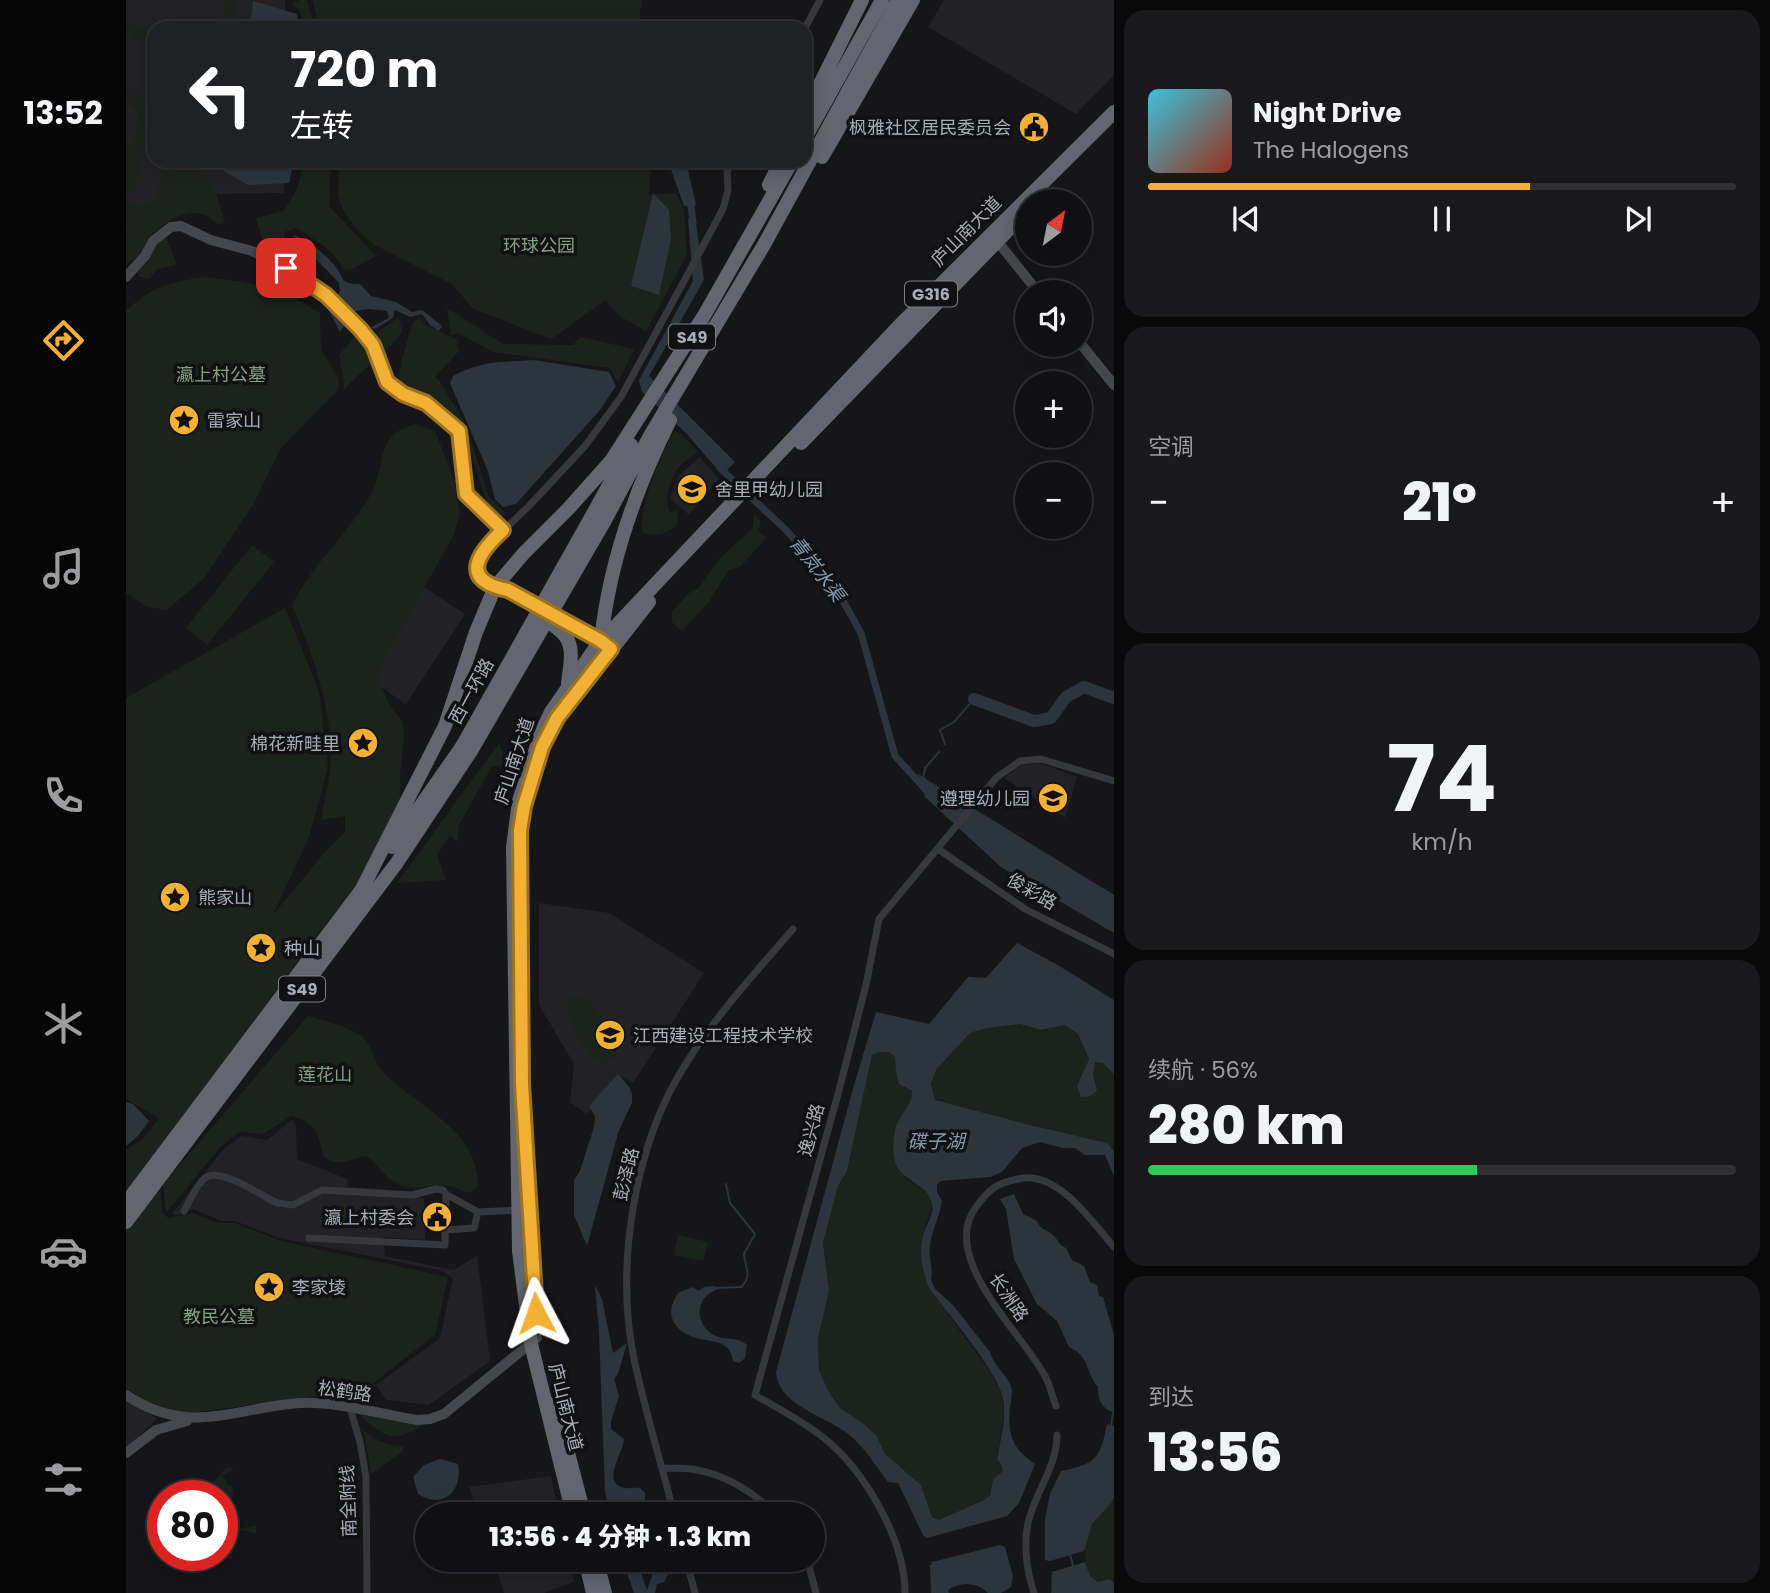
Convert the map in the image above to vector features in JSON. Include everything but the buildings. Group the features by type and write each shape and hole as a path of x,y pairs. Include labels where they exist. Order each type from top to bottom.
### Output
{"highway":[{"path":"812,100 862,0"},
{"path":"812,125 882,0"},
{"name":"西一环路","path":"812,157 898,0"},
{"path":"751,267 806,184 914,0"},
{"name":"庐山南大道","path":"994,238 1114,112"},
{"path":"1049,189 1114,122"},
{"path":"738,259 778,168"},
{"name":"西一环路","path":"126,1222 396,864 467,748 598,518 705,314 788,168"},
{"name":"西一环路","path":"598,518 751,267 806,168"},
{"name":"庐山南大道","path":"570,1502 534,1341 519,1251 514,827 519,801 541,733 567,687 904,321 1015,221"},
{"path":"361,891 445,726 476,632 495,587 611,461 705,314"},
{"path":"602,650 605,605 613,568 639,494 658,443 720,319"},
{"path":"495,587 504,596 602,650"},
{"path":"495,587 508,590 602,650"},
{"path":"548,621 566,637 569,646 567,687"},
{"name":"庐山南大道","path":"581,1502 534,1341 522,1084 520,831 524,806 542,747 557,718 602,650"},
{"name":"西一环路","path":"126,1203 467,748"},
{"path":"588,1572 593,1593"},
{"path":"599,1572 605,1593"}],"street":[{"path":"809,21 820,0"},
{"path":"495,587 483,581 477,566 480,554 584,446 621,397 723,209 728,190 729,168"},
{"path":"126,277 161,233 171,227 181,226 211,240 252,251 299,275 326,295 361,330 373,345 387,382 403,394 426,403 459,431 466,494 503,530"},
{"path":"994,238 1028,280"},
{"path":"1091,357 1114,385"},
{"name":"逸兴路","path":"905,1593 900,1556 879,1506 849,1465 826,1440 797,1419 755,1395 838,1094 866,985 879,919 996,778 1020,761 1041,759 1114,781"},
{"name":"俊彩路","path":"938,849 1025,909 1114,954"},
{"name":"彭泽路","path":"671,1502 634,1358 627,1305 630,1234 639,1175 660,1113 685,1064 711,1027 793,929"},
{"path":"184,1211 204,1178 211,1175 222,1175 277,1203 293,1205 322,1191 412,1195 436,1189 443,1190 478,1212 518,1210"},
{"name":"长洲路","path":"1056,1406 1045,1376 976,1276 968,1247 969,1217 997,1184 1025,1177 1050,1183 1069,1197 1114,1247"},
{"path":"309,1238 445,1245 446,1194"},
{"path":"445,1230 474,1228 478,1212"},
{"name":"松鹤路","path":"126,1395 165,1415 204,1418 299,1404 326,1404 417,1420 430,1419 444,1414 534,1341"},
{"name":"南全附线","path":"350,1408 366,1477 368,1593"},
{"path":"126,1453 156,1430 177,1422 204,1418"},
{"path":"1034,1593 1029,1574 1028,1524 1055,1454 1057,1434"},
{"path":"663,1468 695,1469 717,1476 763,1502"},
{"path":"689,1572 695,1593"},
{"path":"810,1572 816,1593"}],"shaded area":[{"path":"126,0 285,0 285,21 147,21 147,168 284,168 284,193 187,194 126,237"},
{"path":"944,0 1114,0 1114,75 1076,114 928,27"},
{"name":"舍里甲幼儿园","path":"700,457 719,479 689,515 670,498 678,476"},
{"path":"422,586 465,614 406,704 366,677"},
{"name":"遵理幼儿园","path":"1040,763 1077,777 1065,818 1004,778 1021,765"},
{"name":"江西建设工程技术学校","path":"539,903 609,913 704,973 633,1083 620,1076 587,1114 570,1102 574,1064 539,1005"},
{"path":"292,1120 296,1125 297,1159 347,1179 348,1187 383,1189 424,1198 425,1240 383,1237 385,1256 454,1270 477,1255 490,1361 429,1405 386,1400 376,1385 440,1338 453,1278 439,1270 280,1238 235,1221 221,1221 193,1209 178,1215 172,1214 223,1150 241,1136 267,1140"},
{"path":"126,1401 157,1418 126,1450"},
{"path":"551,1476 556,1502 474,1502 469,1487"},
{"path":"497,1572 572,1572 574,1582 544,1593 504,1593"}],"green space":[{"path":"226,0 238,0 234,21 222,21"},
{"path":"307,0 312,21 302,21 301,13 292,3"},
{"path":"313,0 642,0 639,21 318,21"},
{"path":"126,24 147,28 147,43 126,36"},
{"path":"126,86 147,106 138,179 132,193 126,192 126,145 134,143 138,120 136,108 126,103 129,97 126,94"},
{"path":"162,168 198,168 217,196 225,223 217,224 201,214 183,215 150,236 140,255 126,264 126,231 129,224 126,222 126,199 136,205 156,201"},
{"path":"302,168 331,168 329,206 376,256 350,270 343,269 329,251 296,228 284,232 287,247 277,250 262,239 256,218 284,211 297,189"},
{"name":"环球公园","path":"339,168 651,168 649,195 676,193 684,209 687,255 646,331 618,315 606,300 551,339 472,308 453,285 375,245 359,233 343,210 338,195"},
{"path":"165,234 177,265 157,269 149,279 140,277 137,272"},
{"name":"瀛上村公墓","path":"207,277 244,282 286,293 320,313 321,350 339,379 337,391 281,448 254,503 204,578 167,610 147,607 126,593 126,311 163,286"},
{"path":"447,308 503,344 573,345 580,337 634,349 618,382 610,368 493,352 458,333 451,336"},
{"path":"399,317 402,332 343,391 339,355 365,324 375,334"},
{"path":"420,318 427,326 456,339 459,351 435,377 466,425 489,497 505,513 502,518 489,510 464,431 437,405 406,390 399,379 413,322"},
{"path":"414,424 435,431 454,480 460,514 453,536 383,661 380,683 389,704 402,721 404,732 400,776 401,810 356,891 126,1196 126,1150 145,1137 159,1118 126,1099 126,698 285,608 319,691 328,767 309,837 273,915 345,832 345,816 321,820 330,767 329,726 314,664 292,605 310,575 354,520 373,490 389,440 396,433"},
{"path":"674,431 681,434 698,452 683,463 669,486 668,506 670,512 678,510 677,526 660,534 642,533 648,494"},
{"path":"754,515 761,522 758,530 766,538 741,566 729,570 707,604 682,631 672,622 672,612 689,593 699,588 719,559 753,528"},
{"path":"252,545 274,562 207,645 186,628"},
{"path":"499,743 507,766 492,766 459,825 457,842 450,835 437,855 446,880 397,883"},
{"path":"577,994 591,1000 617,1051 614,1058 607,1063 599,1062 587,1052 566,1008 569,1000"},
{"name":"莲花山","path":"308,1016 334,1023 363,1038 385,1074 458,1135 475,1166 478,1186 470,1193 449,1186 406,1187 390,1179 366,1156 345,1162 329,1160 324,1157 315,1130 306,1122 291,1116 263,1134 240,1132 221,1146 166,1213 163,1184"},
{"path":"1020,1024 1041,1030 1065,1025 1078,1034 1089,1059 1077,1086 1092,1075 1095,1062 1103,1063 1114,1074 1114,1151 1107,1143 935,1100 931,1084 936,1070 970,1033"},
{"path":"889,1052 896,1057 896,1071 905,1088 912,1091 895,1136 905,1178 924,1191 931,1201 921,1247 929,1288 991,1373 1002,1395 1004,1410 997,1460 1003,1466 1003,1471 993,1479 990,1495 939,1520 932,1517 921,1485 885,1454 877,1436 840,1408 819,1371 818,1339 829,1291 823,1243 838,1186 847,1171 872,1055"},
{"name":"教民公墓","path":"160,1183 162,1212 168,1218 193,1213 218,1223 235,1223 281,1241 448,1277 435,1335 366,1389 190,1413 171,1411 149,1403 126,1388 126,1228"},
{"path":"678,1235 708,1242 703,1261 674,1255"},
{"path":"357,1413 426,1423 404,1435 389,1436"},
{"path":"364,1431 382,1442 404,1446 402,1452 371,1474"},
{"path":"226,1468 235,1469 221,1476 226,1480 215,1480"},
{"path":"1114,1497 1114,1583 1108,1579 1098,1582 1090,1576 1085,1542 1089,1529"},
{"path":"256,1525 256,1534 244,1530 238,1533 238,1529"}],"water":[{"path":"253,1 297,14 298,21 251,21"},
{"path":"218,168 292,168 289,183 248,185"},
{"path":"670,168 688,168 696,205 684,206"},
{"path":"653,193 669,210 671,239 659,295 631,286"},
{"path":"695,216 704,280 649,376 735,462 722,475 687,434 642,392 639,380 693,281 688,219"},
{"path":"293,235 321,252 346,282 360,284 371,296 396,302 412,312 422,310 442,326 439,331 430,325 422,314 410,317 395,310 393,318 375,329 371,327 389,318 387,311 370,309 354,311 340,332 326,305 340,292 339,283"},
{"path":"534,360 609,372 616,386 600,410 516,504 503,507 495,499 488,471 450,383 453,376 475,367"},
{"path":"918,774 1114,895 1114,933 1001,867 925,797"},
{"name":"碟子湖","path":"1017,943 1114,1000 1114,1074 1103,1063 1095,1062 1093,1075 1097,1091 1090,1096 1081,1097 1077,1086 1089,1059 1078,1034 1065,1025 1041,1030 1020,1024 987,1028 970,1033 936,1070 931,1084 935,1100 1107,1143 1114,1151 1114,1176 1105,1155 1085,1155 1075,1148 1040,1142 1022,1148 1002,1172 990,1177 941,1181 937,1185 942,1201 930,1246 931,1280 935,1289 953,1305 990,1352 1008,1380 1012,1390 1010,1417 1013,1440 1021,1452 1035,1464 1019,1503 1007,1516 927,1538 923,1535 898,1483 888,1482 867,1453 843,1430 807,1410 786,1394 779,1384 776,1372 876,1012 929,1024 968,977 986,978","holes":["889,1052 895,1057 899,1084 912,1091 909,1104 896,1128 893,1148 895,1162 903,1174 926,1192 932,1205 921,1249 927,1282 990,1370 1004,1403 997,1460 1003,1471 993,1479 990,1495 939,1520 932,1517 921,1485 885,1454 877,1436 840,1408 819,1371 818,1339 829,1291 823,1243 838,1186 847,1171 872,1055"]},
{"path":"618,1074 629,1087 632,1103 619,1130 587,1246 574,1215 574,1180 580,1171 594,1127 595,1116 589,1106"},
{"path":"126,1102 133,1104 149,1121 126,1146"},
{"path":"1014,1194 1023,1214 1037,1221 1040,1227 1066,1248 1072,1260 1084,1266 1090,1282 1097,1285 1099,1296 1103,1297 1114,1335 1114,1413 1101,1403 1098,1387 1081,1355 1069,1347 1057,1321 1037,1304 1014,1259 1006,1209 1000,1199"},
{"path":"595,1285 602,1299 613,1353 627,1343 614,1379 619,1396 611,1429 624,1439 613,1473 614,1480 624,1488 640,1488 645,1493 644,1502 607,1502"},
{"path":"715,1286 716,1290 709,1293 701,1304 700,1317 712,1334 739,1340 747,1345 745,1358 739,1363 733,1361 724,1345 686,1334 672,1319 672,1307 678,1293 693,1287 698,1291 704,1287"},
{"path":"1107,1424 1114,1426 1114,1497 1092,1524 1084,1551 1045,1560 1045,1519 1050,1494 1061,1471 1082,1466 1099,1452"},
{"path":"440,1459 458,1464 459,1474 454,1490 443,1499 436,1500 418,1494 413,1477 424,1465"},
{"path":"1000,1545 1005,1547 1013,1576 1011,1587 1001,1593 988,1593 974,1585 963,1584 948,1590 949,1593 931,1593 932,1562"},
{"path":"1085,1562 1090,1576 1098,1582 1109,1579 1114,1583 1114,1593 1051,1593 1052,1572"},
{"path":"627,1572 641,1572 647,1590 653,1572 669,1572 664,1582 657,1584 655,1593 634,1593"}],"waterway":[{"name":"青岚水渠","path":"690,197 693,223"},
{"name":"青岚水渠","path":"720,468 786,530 833,583 861,633 895,756 927,791"},
{"path":"974,699 1034,721 1051,718 1066,697 1084,687 1114,698"},
{"path":"945,744 940,730 954,722 974,699"},
{"path":"923,779 925,768 939,752"},
{"path":"716,1288 741,1287 745,1283 747,1275 744,1254 755,1234 730,1203 726,1184"},
{"path":"1111,1428 1113,1412"},
{"path":"1070,1554 1073,1566"}],"place":[{"name":"枫雅社区居民委员会","path":"1034,127"},
{"name":"雷家山","path":"184,420"},
{"name":"舍里甲幼儿园","path":"692,489"},
{"name":"棉花新畦里","path":"363,743"},
{"name":"遵理幼儿园","path":"1053,798"},
{"name":"熊家山","path":"175,897"},
{"name":"种山","path":"261,948"},
{"name":"江西建设工程技术学校","path":"610,1035"},
{"name":"瀛上村委会","path":"437,1217"},
{"name":"李家堎","path":"269,1287"}],"route":[{"path":"286,268 326,295 361,330 373,345 387,382 403,394 426,403 459,431 466,494 503,530 480,554 477,566 483,581 508,590 611,649 557,718 542,747 530,783 520,831 522,1084 536,1313"}]}
